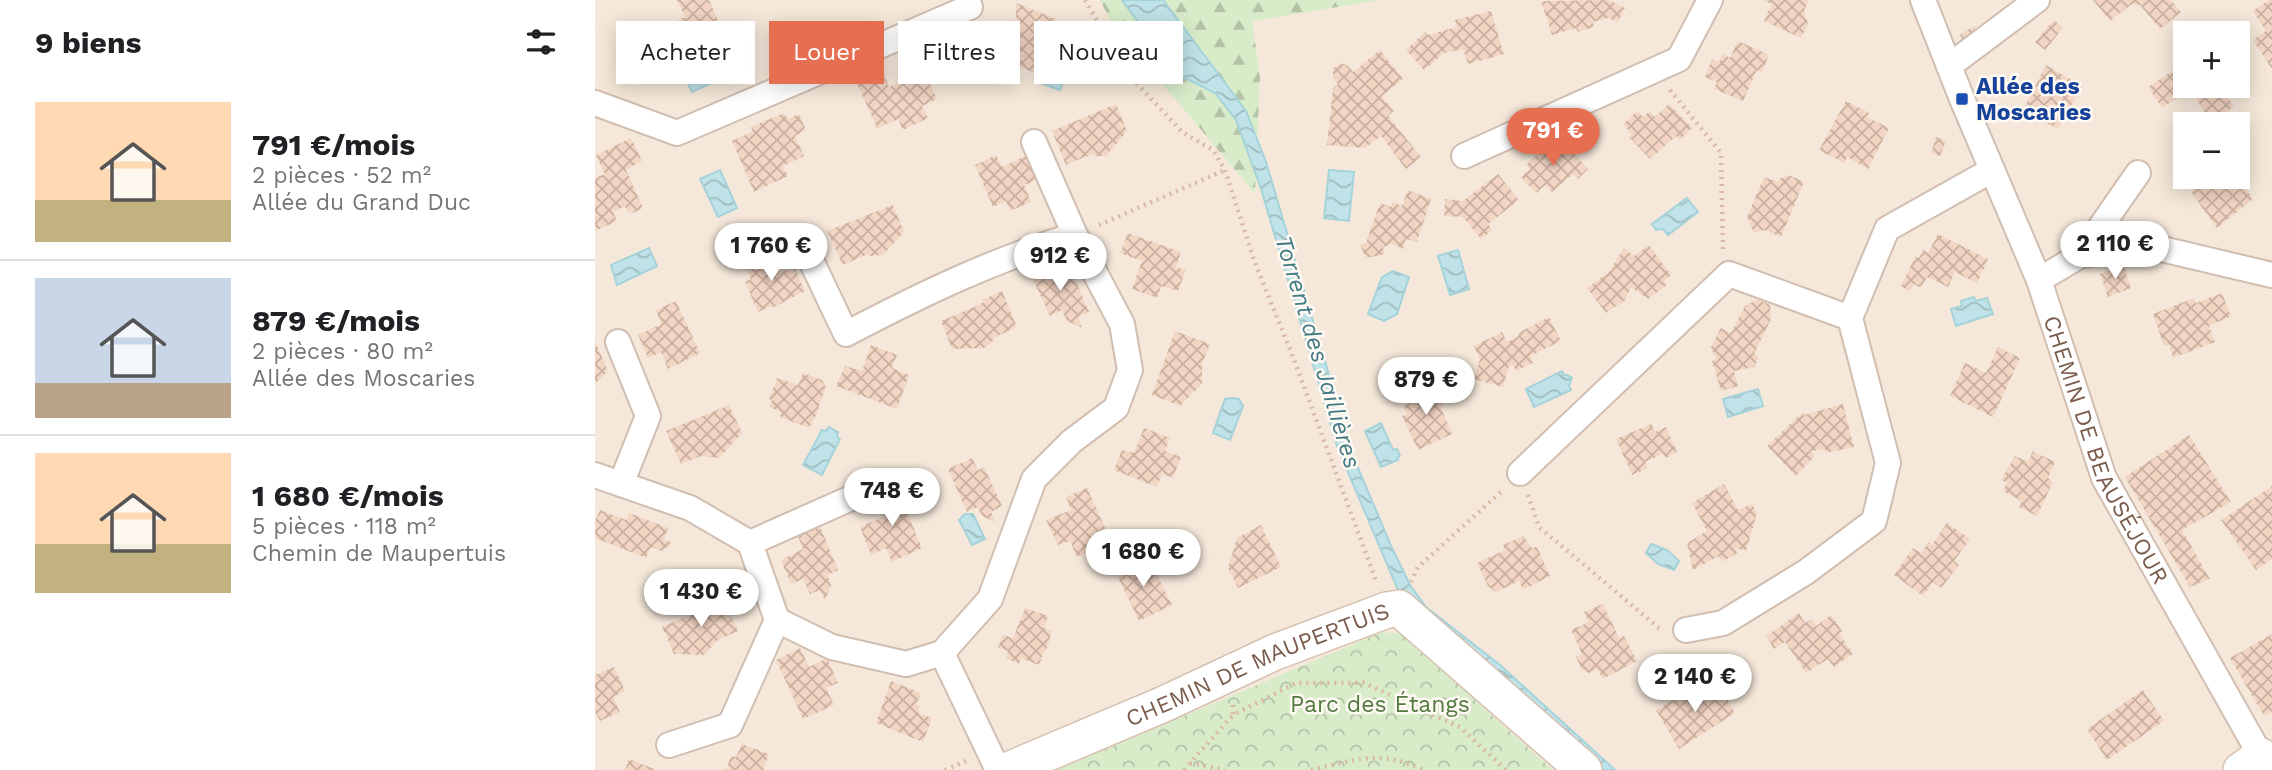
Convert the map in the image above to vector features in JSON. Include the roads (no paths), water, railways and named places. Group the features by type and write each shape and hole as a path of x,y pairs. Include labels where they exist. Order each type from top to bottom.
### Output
{"street":[{"path":"1464,156 1679,59 1710,0"},
{"name":"CHEMIN DE BEAUSÉJOUR","path":"1923,0 2039,280 2104,478 2257,765"},
{"path":"1949,66 2037,0"},
{"path":"595,103 677,133 970,7"},
{"path":"777,620 832,647 906,664 942,653 990,599 1034,479 1072,441 1116,408 1130,370 1122,324 1075,235 1034,142"},
{"path":"1686,630 1723,623 1806,572 1874,521 1888,463 1850,318 1887,229 1992,170"},
{"path":"2081,255 2138,173"},
{"path":"808,254 846,334 924,293 1045,244 1075,235"},
{"path":"2039,280 2081,255 2149,246 2272,275"},
{"path":"1520,474 1729,274 1850,318"},
{"path":"618,342 648,416 621,484"},
{"path":"595,475 690,508 750,542 777,620 730,724 669,745"},
{"path":"750,542 858,495"},
{"name":"CHEMIN DE MAUPERTUIS","path":"1008,770 1164,704 1236,670 1387,610 1399,608 1584,770"},
{"path":"942,653 998,770"}],"water":[{"path":"1122,0 1163,0 1179,21 1137,21"},
{"name":"Torrent des Jaillières","path":"1183,27 1246,111 1266,162 1353,456 1410,585 1426,607 1500,665 1615,770 1602,770 1532,707 1403,602 1337,446 1261,189 1236,120 1215,93 1183,76"},
{"path":"688,84 709,84 692,92"},
{"path":"1043,84 1062,84 1060,90"},
{"path":"720,170 737,208 718,217 700,179"},
{"path":"1329,170 1354,172 1349,221 1324,218"},
{"path":"1687,198 1698,212 1668,235 1663,229 1656,230 1652,224"},
{"path":"649,248 657,266 617,285 611,265"},
{"path":"1458,250 1469,289 1450,295 1438,256"},
{"path":"1393,271 1409,277 1397,314 1384,321 1368,314 1382,277"},
{"path":"1974,297 1976,301 1987,298 1993,314 1956,326 1951,309 1962,306 1961,301"},
{"path":"1562,371 1564,375 1572,378 1569,386 1571,390 1534,407 1526,389"},
{"path":"1758,389 1763,406 1728,417 1723,399"},
{"path":"1225,399 1239,399 1243,406 1230,440 1213,433"},
{"path":"1381,423 1393,450 1397,449 1400,456 1398,460 1381,467 1365,431"},
{"path":"829,427 838,432 837,437 840,439 822,475 803,465 822,430 826,431"},
{"path":"965,514 973,514 985,539 972,545 959,520"},
{"path":"1651,544 1667,550 1679,561 1674,570 1658,564 1646,553"}],"place":[{"name":"Allée des Moscaries","path":"1962,99"}],"park label":[{"name":"Parc des Étangs","path":"1380,704"}]}
